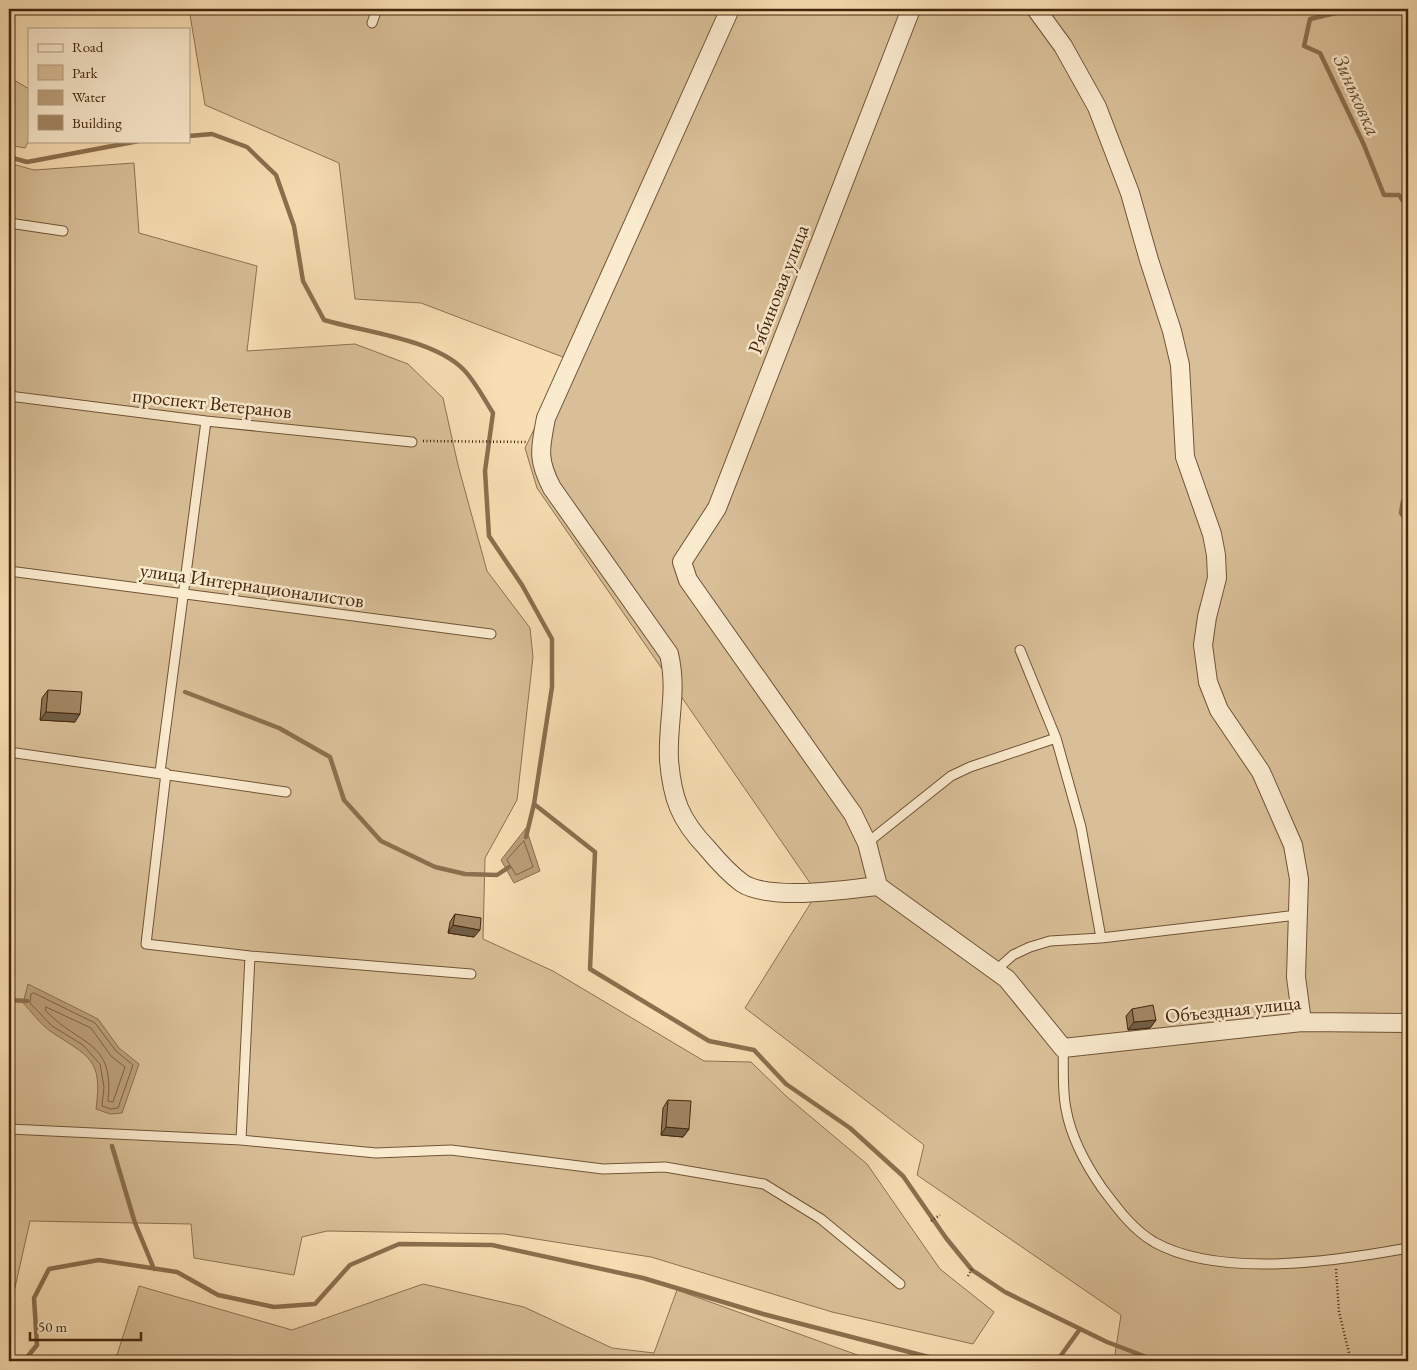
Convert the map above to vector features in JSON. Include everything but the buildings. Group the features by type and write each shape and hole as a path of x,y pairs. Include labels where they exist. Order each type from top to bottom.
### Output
{"street":[{"path":"730,9 546,418 542,442 542,467 552,488 669,654 674,675 669,757 672,790 690,830 743,884 766,890 792,892 826,892 878,886"},
{"name":"Рябиновая улица","path":"867,843 853,814 688,580 682,562 717,508 911,9"},
{"path":"1036,9 1063,46 1097,107 1130,193 1172,331 1180,364 1185,457 1212,534 1216,555 1216,578 1206,617 1203,645 1208,682 1219,710 1261,772 1293,845 1298,879 1296,977 1302,1022"},
{"path":"867,843 878,886 1007,979 1063,1048"},
{"name":"Объездная улица","path":"1063,1048 1302,1022 1408,1023"}],"lane":[{"path":"372,22 377,9"},
{"path":"9,223 63,231"},
{"name":"проспект Ветеранов","path":"9,396 206,421 412,442"},
{"path":"206,421 183,593 146,944 250,956 471,974"},
{"name":"улица Интернационалистов","path":"9,571 491,634"},
{"path":"1020,650 1056,738 1081,827 1101,938"},
{"path":"867,843 951,776 970,767 1056,738"},
{"path":"9,752 163,772 286,792"},
{"path":"995,971 1014,955 1030,947 1050,941 1101,938 1297,915"},
{"path":"241,1140 250,956"},
{"path":"1063,1048 1066,1109 1077,1145 1097,1180 1117,1208 1137,1230 1155,1242 1171,1249 1212,1261 1336,1261 1408,1248"},
{"path":"9,1129 241,1140 376,1153 451,1150 603,1169 665,1167 764,1184 821,1218 900,1284"}],"path":[{"path":"412,442 496,440 542,442"},
{"path":"931,1221 940,1215"},
{"path":"1336,1261 1339,1312 1351,1361"},
{"path":"968,1276 973,1267"}],"green space":[{"path":"189,9 1408,9 1408,1361 1114,1361 1121,1315 917,1175 924,1145 745,1008 817,893 537,488 525,448 568,359 421,303 355,299 339,163 205,105"},
{"path":"9,77 28,88 28,142 25,148 9,145"},
{"path":"9,163 34,170 134,163 139,233 257,266 247,351 355,344 408,364 443,398 458,465 487,571 530,628 533,657 517,800 485,858 483,939 553,971 704,1061 751,1062 786,1096 867,1164 940,1269 994,1312 973,1344 832,1312 651,1257 504,1234 327,1231 302,1237 294,1275 194,1258 191,1224 30,1221 9,1314"},
{"path":"423,1284 524,1307 612,1348 654,1353 677,1290 874,1361 77,1361 117,1355 139,1286 292,1330"}],"water":[{"path":"526,828 540,871 514,883 501,860"},
{"path":"28,984 98,1019 119,1048 139,1064 122,1113 110,1114 96,1109 98,1092 95,1069 84,1054 46,1028 23,1003"}],"waterway":[{"name":"Зиньковка","path":"1343,9 1340,12 1310,19 1304,46 1320,53 1364,145 1384,195 1399,195 1408,208"},
{"path":"190,136 212,134 247,147 276,175 294,226 303,281 324,320 416,343 434,350 463,369 493,413 485,471 489,536 522,585 552,639 552,687 534,804 595,852 590,969 709,1041 754,1050 786,1084 850,1128 903,1176 946,1238 972,1270 1005,1292 1107,1342 1157,1361"},
{"path":"9,157 27,162 134,142"},
{"name":"Зиньковка","path":"1408,228 1405,244 1408,245"},
{"name":"Зиньковка","path":"1408,497 1403,501 1401,513 1408,523"},
{"path":"185,692 279,728 330,757 344,800 381,841 435,867 465,874 497,875 509,867"},
{"path":"526,837 534,804"},
{"path":"9,1000 27,1001"},
{"path":"112,1146 135,1223 154,1269"},
{"path":"24,1361 37,1345 34,1298 49,1269 99,1260 177,1272 218,1295 274,1307 315,1304 350,1265 399,1244 492,1245 643,1278 763,1314 944,1361"},
{"path":"1057,1361 1080,1329"}]}
